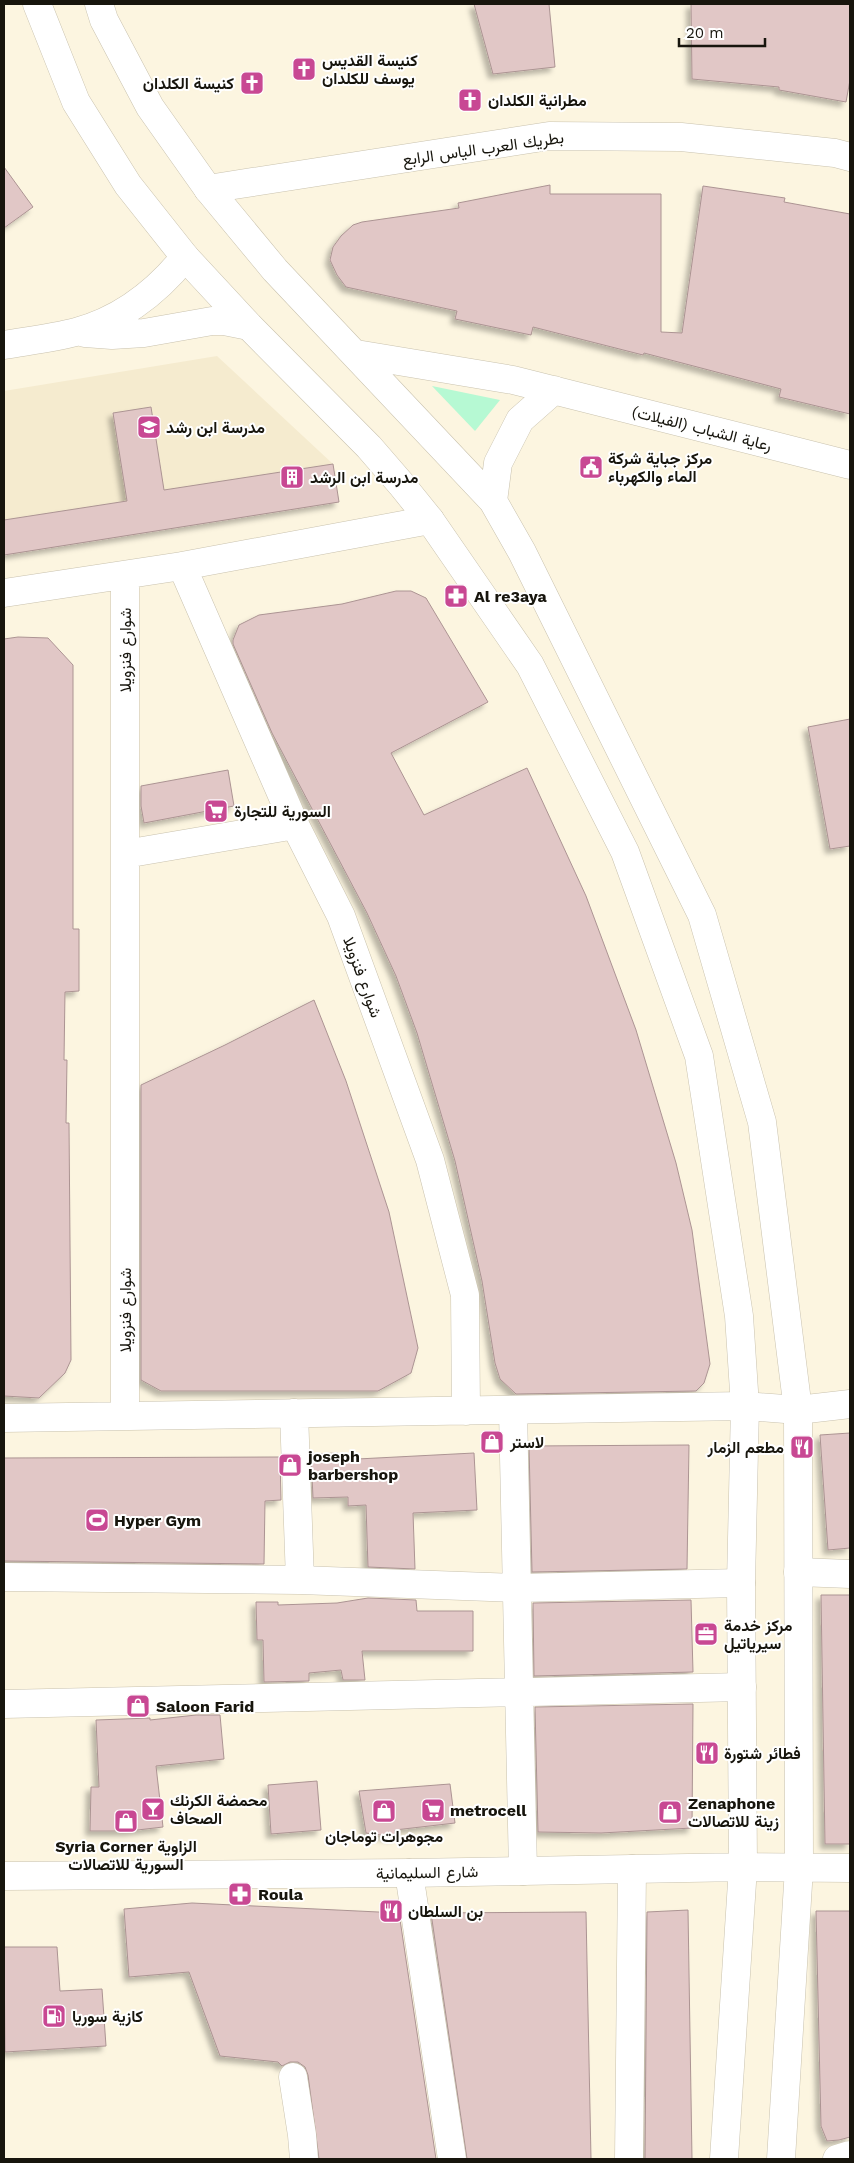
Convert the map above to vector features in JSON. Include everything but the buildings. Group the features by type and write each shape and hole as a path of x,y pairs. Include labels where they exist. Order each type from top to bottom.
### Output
{"street":[{"path":"37,4 76,102 128,185 184,257 249,326 369,447 430,520 530,665 625,852 699,1056 739,1316 746,1406 741,1583 742,1867 724,2159"},
{"path":"99,4 104,20 150,108 208,189 275,270 356,354 492,501 522,552 702,915 762,1122 798,1410 799,1868 781,2159"},
{"name":"بطريك العرب الياس الرابع","path":"208,189 549,136 681,137 835,153 850,157"},
{"path":"4,345 76,332 110,319 132,308 152,293 184,257"},
{"path":"76,332 112,335 144,333 224,320 249,326"},
{"name":"رعاية الشباب (الفيلات)","path":"356,354 513,380 850,465"},
{"path":"492,501 498,463 520,420 554,390"},
{"path":"4,593 125,576 430,520"},
{"name":"شوارع فنزويلا","path":"182,566 295,824 341,916 430,1160 465,1295 466,1411"},
{"name":"شوارع فنزويلا","path":"125,576 125,1415"},
{"path":"125,854 295,824"},
{"path":"4,1418 746,1406 798,1410 850,1404"},
{"path":"513,1410 522,1871"},
{"path":"294,1413 300,1580"},
{"path":"798,1572 850,1574"},
{"path":"4,1578 300,1580 516,1588 741,1583"},
{"path":"4,1704 742,1686"},
{"name":"شارع السليمانية","path":"4,1876 409,1873 742,1867 850,1868"},
{"path":"629,2159 632,1869"},
{"path":"409,1873 452,2159"},
{"path":"293,2077 304,2159"},
{"path":"837,2159 850,2155"}],"shaded area":[{"name":"مدرسة ابن رشد","path":"217,356 333,464 339,502 4,555 4,391"}],"green space":[{"path":"432,386 500,400 475,431"}],"place":[{"name":"كنيسة القديس يوسف للكلدان","path":"304,69"},
{"name":"كنيسة الكلدان","path":"252,83"},
{"name":"مطرانية الكلدان","path":"470,100"},
{"name":"مدرسة ابن رشد","path":"149,427"},
{"name":"مركز جباية شركة الماء والكهرباء","path":"591,467"},
{"name":"مدرسة ابن الرشد","path":"292,477"},
{"name":"Al re3aya","path":"456,596"},
{"name":"السورية للتجارة","path":"216,811"},
{"name":"لاستر","path":"492,1442"},
{"name":"مطعم الزمار","path":"802,1447"},
{"name":"joseph barbershop","path":"290,1465"},
{"name":"Hyper Gym","path":"97,1520"},
{"name":"مركز خدمة سيرياتيل","path":"706,1634"},
{"name":"Saloon Farid","path":"138,1706"},
{"name":"فطائر شتورة","path":"707,1753"},
{"name":"محمضة الكرنك الصحاف","path":"153,1809"},
{"name":"metrocell","path":"433,1810"},
{"name":"مجوهرات توماجان","path":"384,1811"},
{"name":"Zenaphone زينة للاتصالات","path":"670,1812"},
{"name":"Syria Corner الزاوية السورية للاتصالات","path":"126,1821"},
{"name":"Roula","path":"240,1894"},
{"name":"بن السلطان","path":"391,1911"},
{"name":"كازية سوريا","path":"54,2016"}]}
